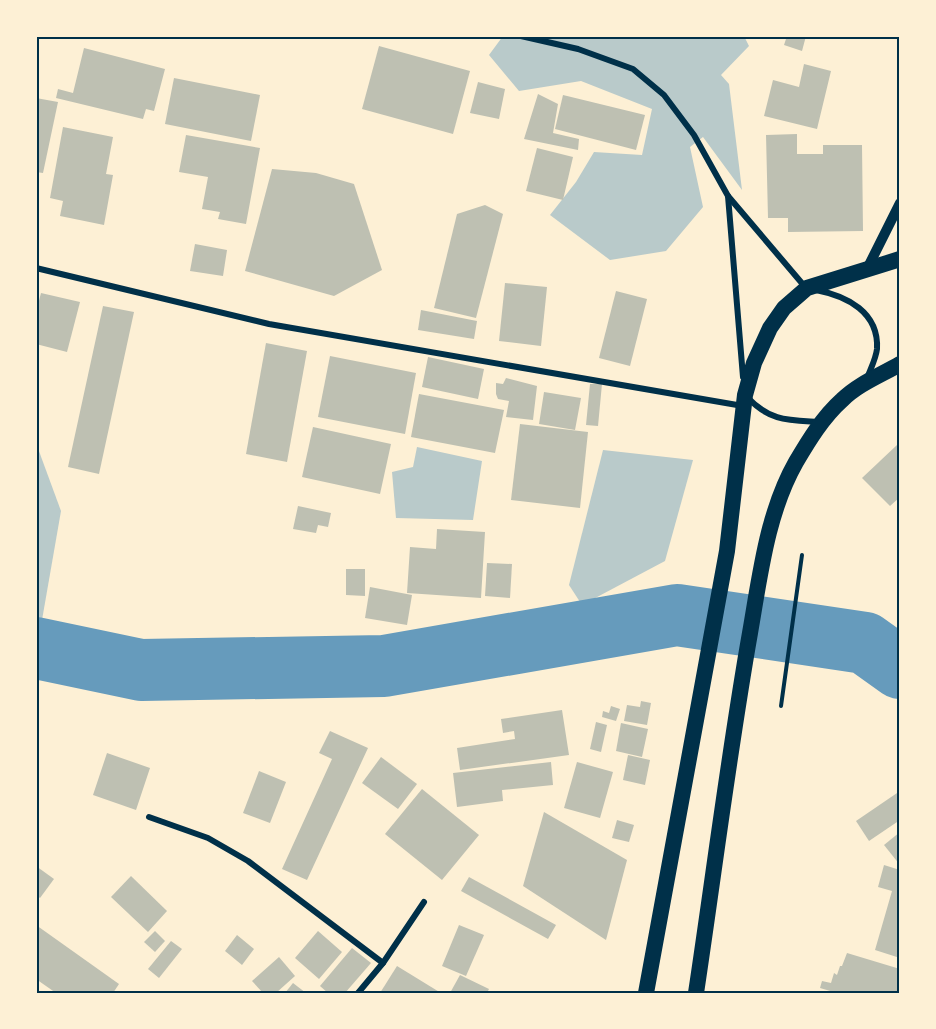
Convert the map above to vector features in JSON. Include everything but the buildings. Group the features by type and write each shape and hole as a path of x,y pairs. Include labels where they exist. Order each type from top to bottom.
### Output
{"highway":[{"path":"646,993 728,551 744,401 754,363 770,328 784,308 807,288 900,259"},
{"path":"696,993 744,667 764,556 778,502 795,463 821,423 842,399 866,382 900,364"}],"street":[{"path":"521,36 578,49 633,69 664,95 694,135 728,196 807,288 837,294 858,306 873,326 877,350 866,382"},
{"path":"728,196 744,401"},
{"path":"866,271 900,203"},
{"path":"36,268 269,324 744,401 777,418 821,423"},
{"path":"149,817 208,838 248,861 383,963"},
{"path":"358,993 383,963 424,902"}],"path":[{"path":"781,706 802,555"}],"shaded area":[{"path":"503,36 744,36 749,46 721,75 729,84 742,190 703,137 690,147 703,207 666,251 610,260 550,215 576,182 594,152 642,155 652,109 581,81 519,91 489,55"},
{"path":"36,443 61,511 42,620 36,618"},
{"path":"417,447 482,461 473,520 396,518 392,472 413,467"},
{"path":"603,450 693,460 665,561 582,605 569,585"}],"waterway":[{"path":"36,648 141,670 384,666 677,615 865,643 900,668"}]}
